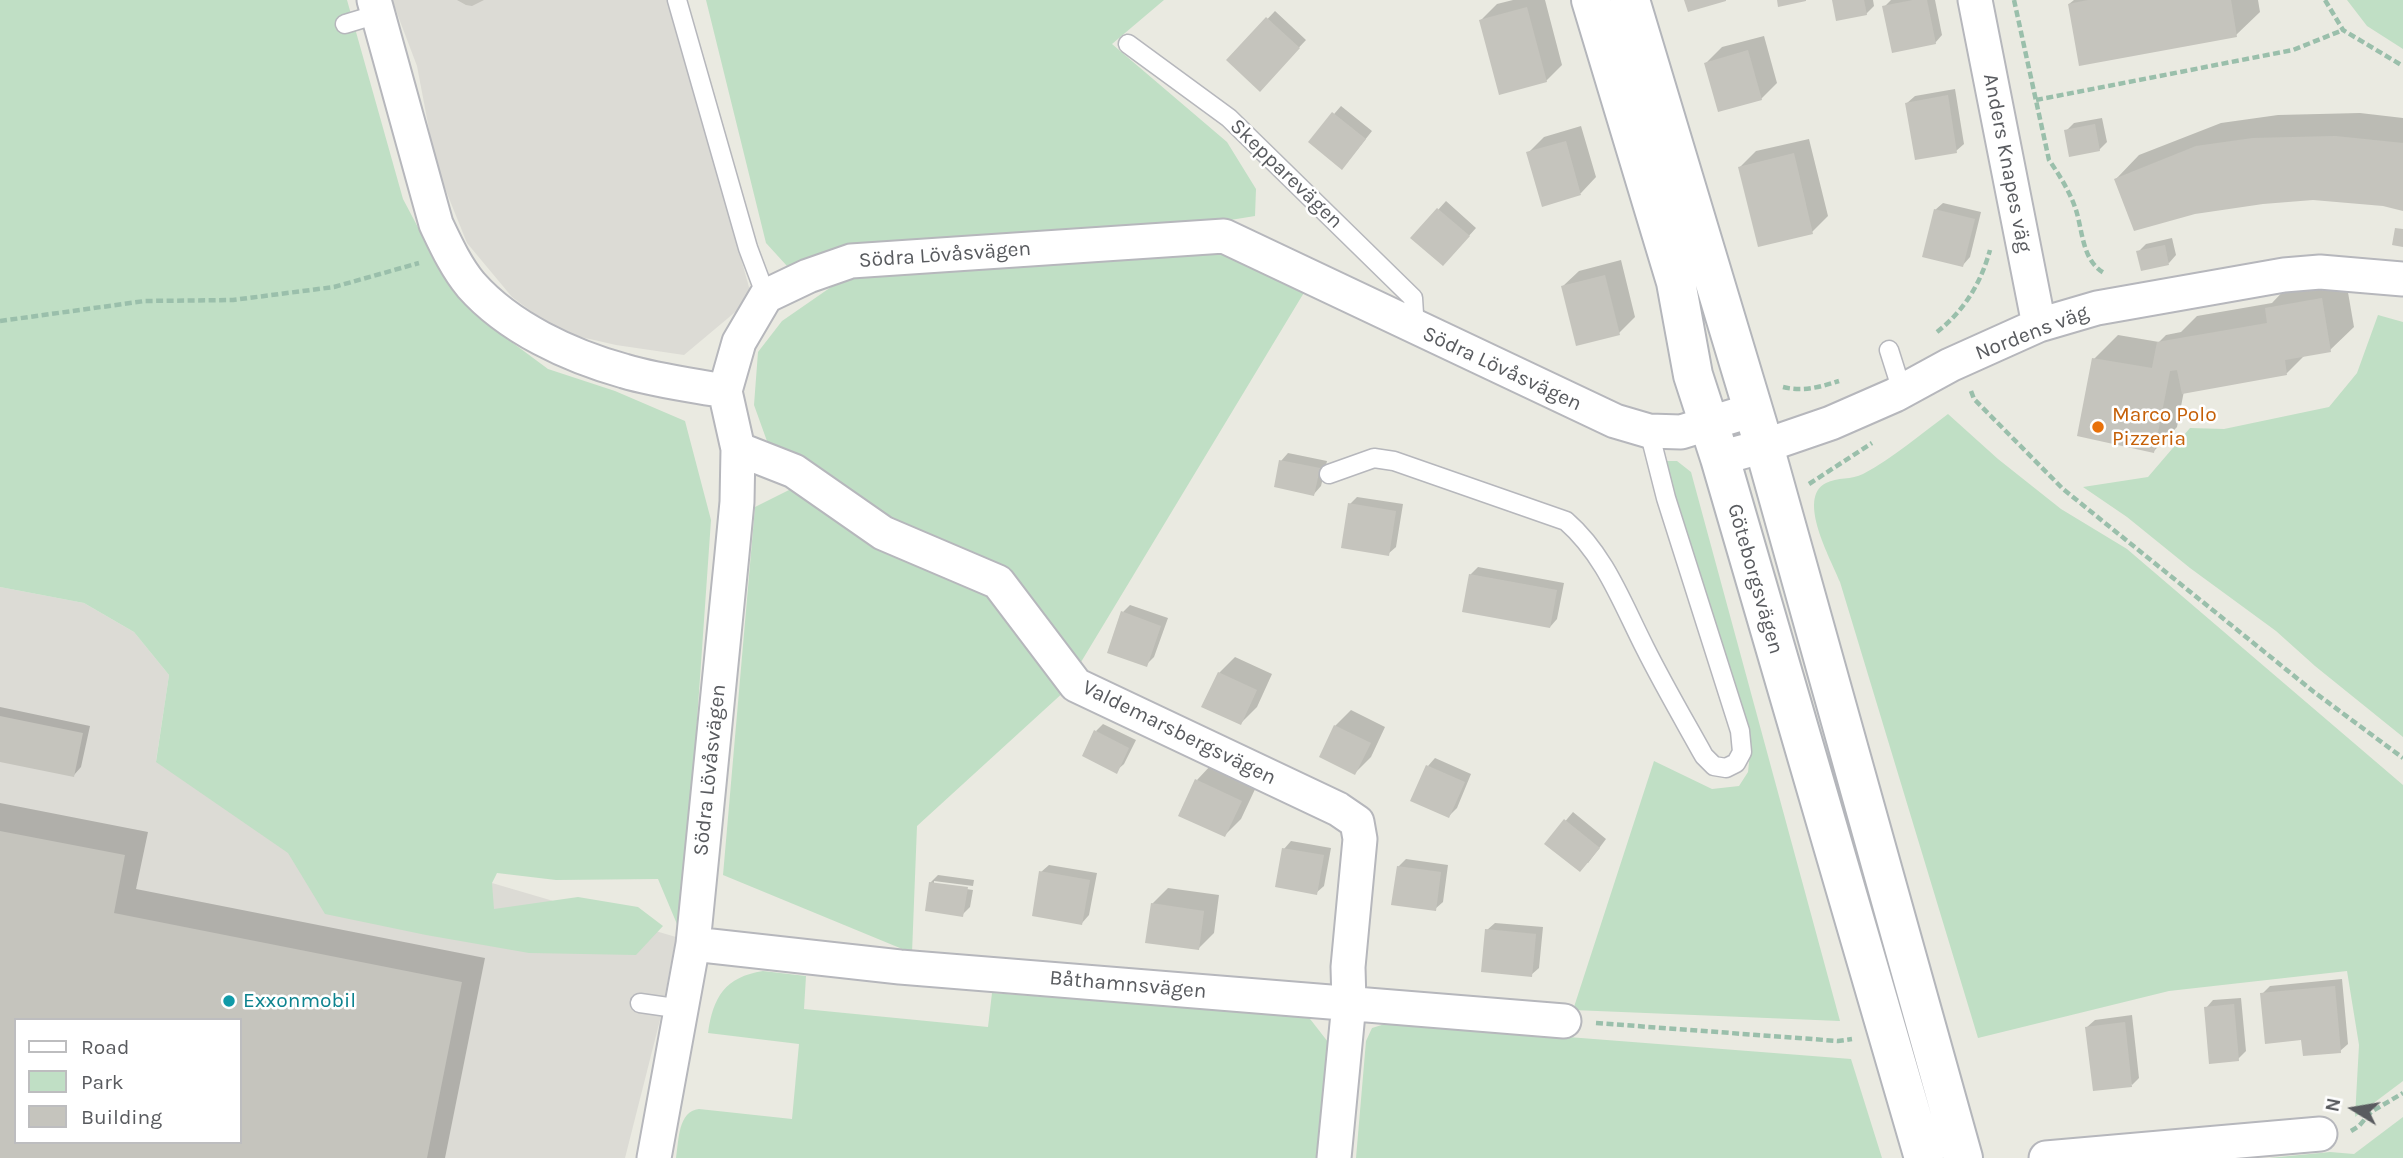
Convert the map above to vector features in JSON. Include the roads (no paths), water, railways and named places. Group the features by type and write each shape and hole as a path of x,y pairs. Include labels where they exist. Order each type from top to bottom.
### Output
{"main road":[{"name":"Göteborgsvägen","path":"1591,0 1676,282 1693,375 1923,1158"},
{"name":"Göteborgsvägen","path":"1630,0 1764,446 1963,1158"}],"street":[{"name":"Anders Knapes väg","path":"1975,0 2039,325"},
{"path":"376,7 436,224 450,254 470,284 498,311 528,331 593,360 626,372 725,391"},
{"name":"Södra Lövåsvägen","path":"654,1158 693,944 737,502 738,449 725,391 739,342 766,296 808,276 851,261 1224,236 1615,421 1648,431 1681,432 1714,441 1753,410"},
{"name":"Nordens väg","path":"1714,441 1764,446 1831,423 2039,325 2097,308 2284,275 2320,272 2403,279"},
{"name":"Valdemarsbergsvägen","path":"738,449 794,471 883,533 999,582 1076,685 1338,809 1357,822 1360,839 1348,967 1349,1003 1334,1158"},
{"name":"Båthamnsvägen","path":"693,944 914,968 1563,1021"},
{"path":"2046,1158 2320,1134"}],"lane":[{"path":"677,0 748,248 766,296"},
{"path":"345,24 376,7"},
{"name":"Skepparevägen","path":"1128,44 1229,118 1413,298 1414,314 1409,325"},
{"path":"1890,355 1902,391"},
{"path":"1329,474 1374,458 1394,461 1566,521 1597,554 1704,756 1714,766 1726,768 1736,763 1742,752 1740,731 1666,498 1648,431"},
{"path":"640,1003 682,1009"}],"place":[{"name":"Marco Polo Pizzeria","path":"2098,427"},
{"name":"Exxonmobil","path":"229,1001"}]}
